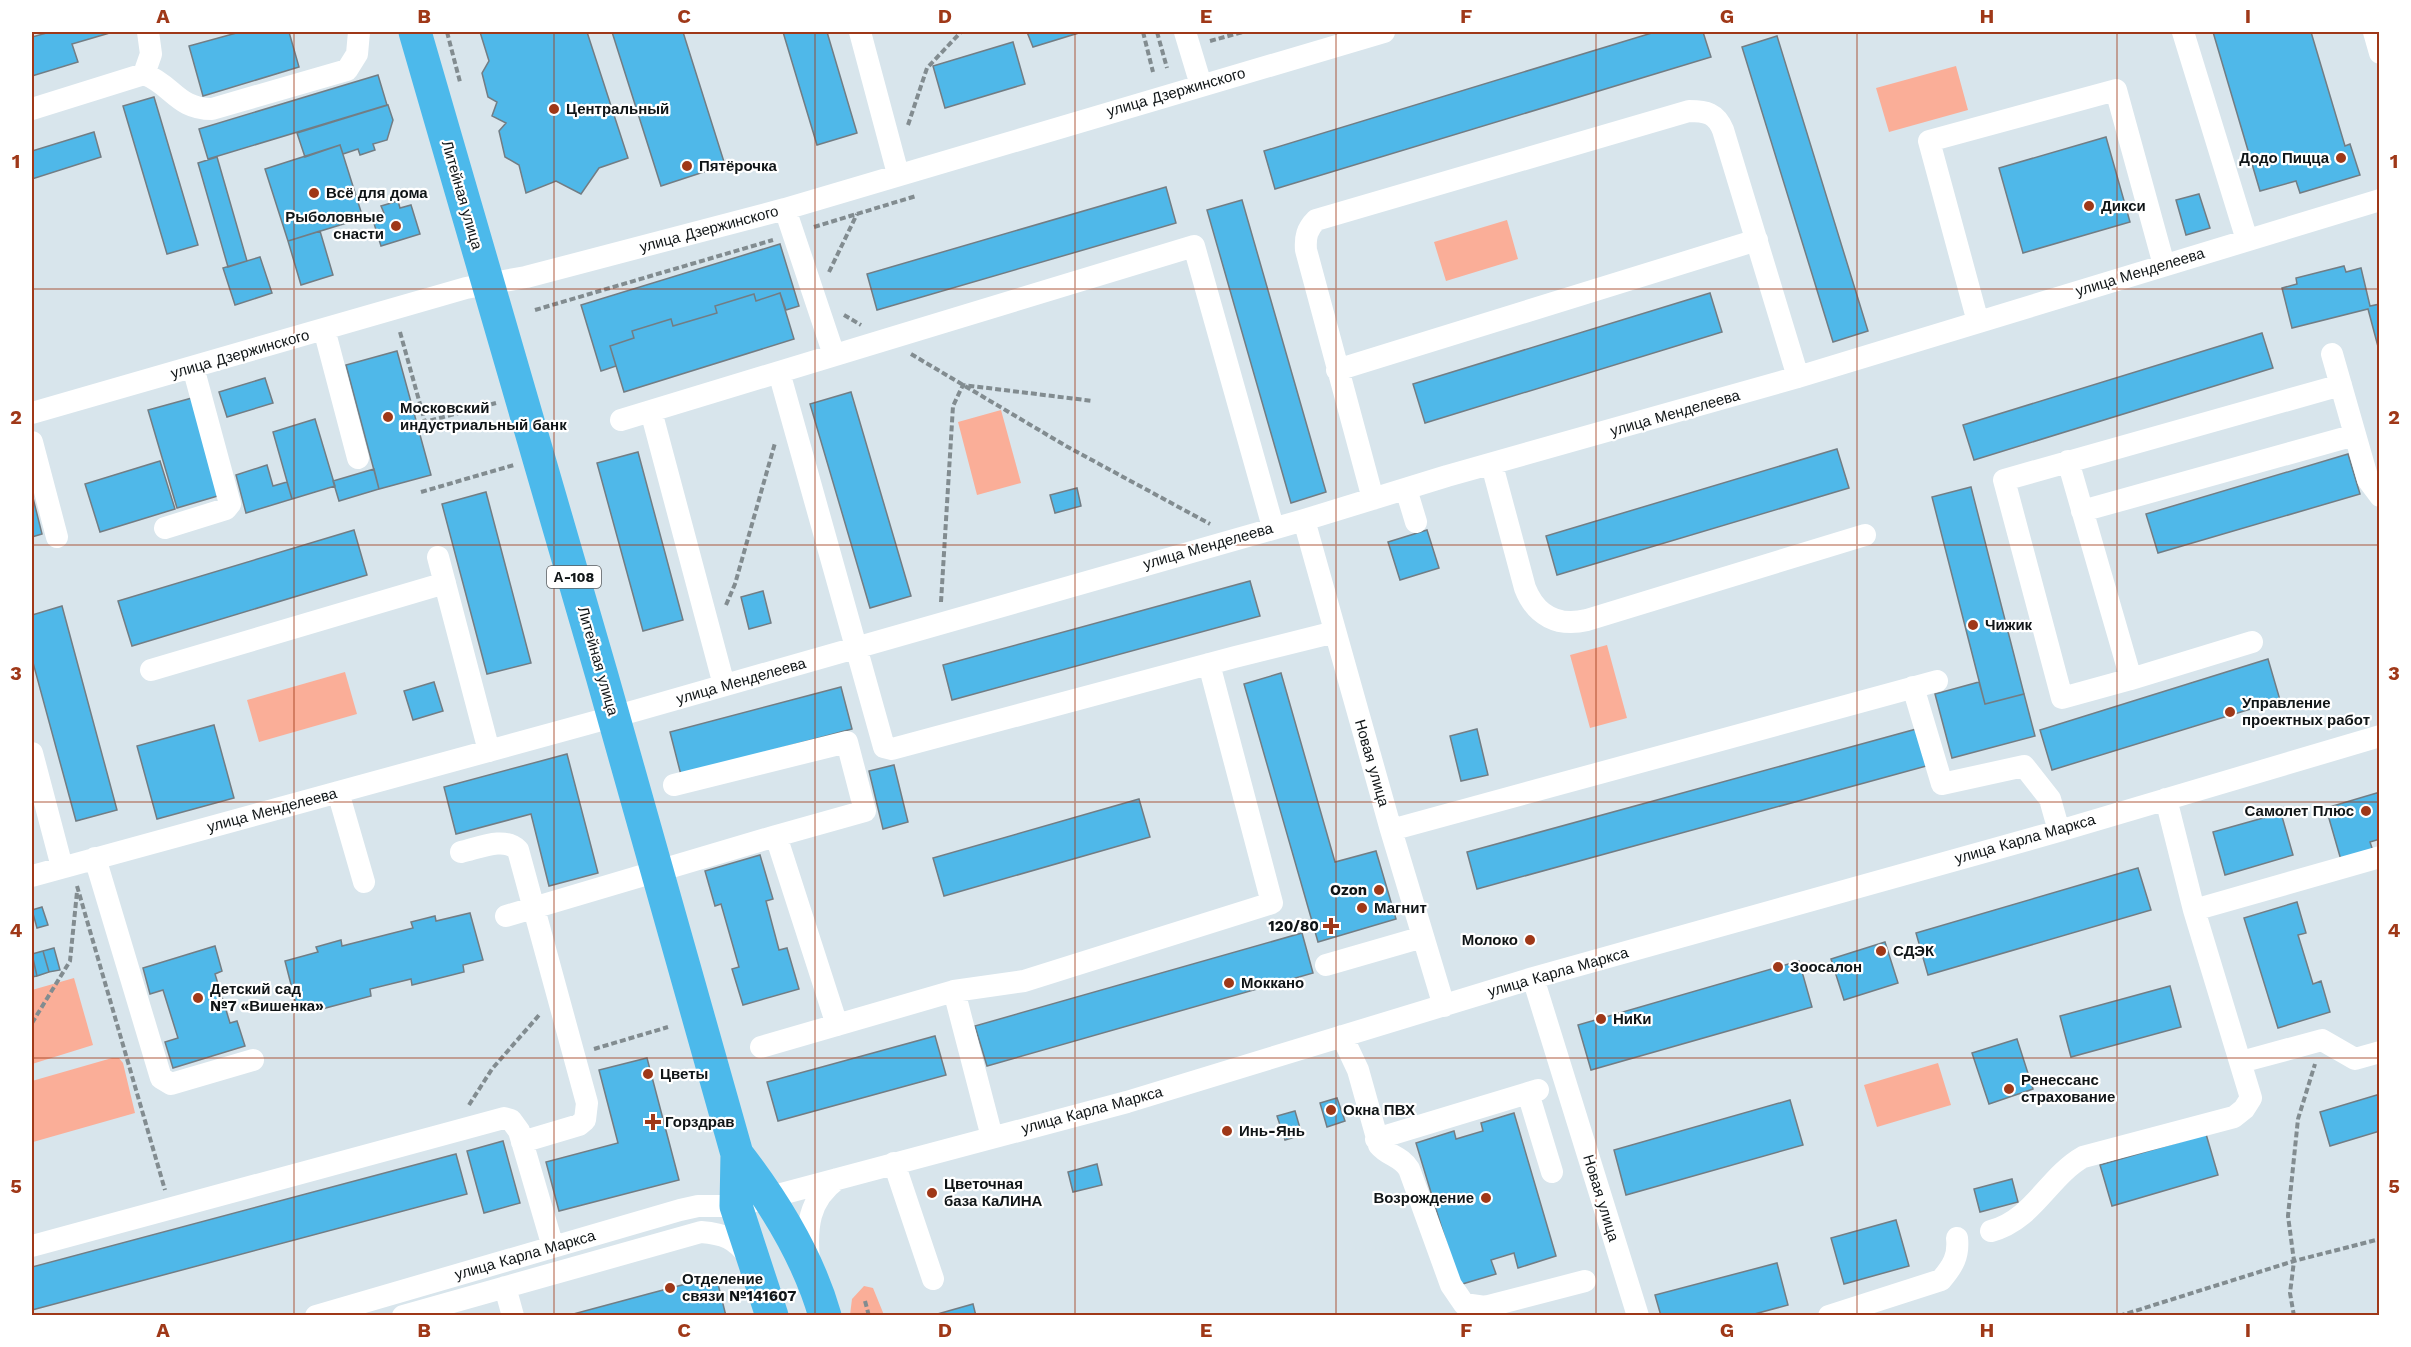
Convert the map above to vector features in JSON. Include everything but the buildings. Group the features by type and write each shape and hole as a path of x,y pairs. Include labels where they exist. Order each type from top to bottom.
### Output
{"highway":[{"name":"Литейная улица","path":"415,32 614,717 736,1154 736,1206 772,1316"},
{"name":"Литейная улица","path":"736,1154 769,1196 809,1272 824,1310"}],"street":[{"path":"144,74 151,54 148,32"},
{"path":"32,109 144,74 153,78 185,104 196,109 213,109 347,70 357,54 359,32"},
{"path":"860,32 898,174"},
{"path":"1185,32 1201,85"},
{"name":"улица Дзержинского","path":"32,413 488,283 526,277 785,208 1384,32"},
{"path":"2183,32 2247,240"},
{"path":"2374,32 2379,54"},
{"path":"1978,322 1929,141 2116,90 2164,265"},
{"path":"1373,499 1306,250 1305,237 1309,226 1316,220 1689,111 1705,111 1713,115 1723,130 1798,377"},
{"name":"улица Менделеева","path":"32,876 614,717 1304,520 1798,377 2379,200"},
{"path":"785,208 834,355"},
{"path":"1337,370 1757,240"},
{"path":"621,420 1194,246 1273,527"},
{"path":"324,329 358,458"},
{"path":"2332,354 2368,480 2379,496"},
{"path":"165,528 226,509 230,504 193,367"},
{"path":"779,372 884,747 892,749 1335,632"},
{"path":"2252,642 2062,698 2004,480 2341,385"},
{"path":"651,411 724,686"},
{"path":"2082,511 2355,435"},
{"path":"32,441 57,537"},
{"path":"2068,461 2131,679"},
{"path":"1492,465 1530,601 1555,622 1573,623 1587,620 1865,535"},
{"path":"1407,489 1416,522"},
{"name":"Новая улица","path":"1304,520 1391,830 1444,1006"},
{"path":"438,557 489,751"},
{"path":"151,670 445,583"},
{"path":"761,1047 954,991 1024,981 1272,903 1209,664"},
{"path":"1391,830 1937,681"},
{"path":"1913,687 1942,784 2024,766 2050,799 2059,831"},
{"name":"улица Карла Маркса","path":"316,1316 698,1206 736,1206 1127,1102 1533,978 2059,831 2379,736"},
{"path":"849,751 880,739"},
{"path":"506,916 865,812 847,742 674,785"},
{"path":"32,753 66,866"},
{"path":"338,792 364,882"},
{"path":"1991,1231 2006,1227 2024,1216 2072,1164 2084,1157 2234,1117 2244,1109 2251,1098 2194,909 2166,799"},
{"path":"776,836 837,1025"},
{"path":"461,852 493,844 512,844 518,850 587,1103 585,1120 572,1129 522,1142"},
{"path":"2194,909 2379,857"},
{"path":"95,858 161,1078 171,1084 253,1060"},
{"path":"1326,965 1423,938"},
{"name":"Новая улица","path":"1533,978 1638,1316"},
{"path":"954,991 992,1137"},
{"path":"1342,1036 1358,1070 1376,1139 1385,1153 1403,1160 1408,1169 1451,1285 1464,1304 1485,1307 1585,1281"},
{"path":"2241,1062 2322,1040 2355,1059 2379,1052"},
{"path":"1376,1139 1533,1092 1551,1172"},
{"path":"32,1246 460,1128 504,1118 515,1123 553,1247"},
{"path":"894,1163 933,1279"},
{"name":"А-108","path":"809,1272 807,1239 809,1219 815,1201 827,1187 840,1178"},
{"name":"улица Карла Маркса","path":"701,1232 736,1206"},
{"name":"улица Карла Маркса","path":"403,1316 701,1232 723,1234 739,1243 755,1264"},
{"path":"1829,1316 1941,1280 1953,1266 1958,1252 1957,1238"},
{"path":"505,1287 513,1316"}],"path":[{"path":"906,132 927,68 961,32"},
{"path":"1143,32 1153,72"},
{"path":"1157,32 1167,68"},
{"path":"1206,42 1243,32"},
{"path":"535,310 926,193"},
{"path":"857,214 816,298 1066,446 1238,537"},
{"path":"400,332 425,422 498,402"},
{"path":"963,385 1093,401"},
{"path":"941,603 953,406 963,385"},
{"path":"712,639 735,584 787,400"},
{"path":"421,492 515,465"},
{"path":"66,866 77,888 170,1207"},
{"path":"32,1023 70,961 77,888"},
{"path":"460,1128 472,1097 492,1069 558,997"},
{"path":"573,1055 668,1027"},
{"path":"2294,1316 2290,1293 2294,1261 2288,1216 2298,1119 2322,1040"},
{"path":"2119,1316 2294,1261 2379,1239"},
{"path":"865,1301 869,1316"}],"shaded area":[{"path":"1956,66 1968,110 1889,132 1876,88"},
{"path":"1507,220 1518,259 1446,281 1434,242"},
{"path":"1001,410 1021,483 977,495 958,422"},
{"path":"1607,645 1627,718 1590,728 1570,655"},
{"path":"345,672 357,714 259,742 247,700"},
{"path":"74,978 93,1045 32,1064 32,990"},
{"path":"119,1058 123,1063 135,1113 33,1142 32,1081"},
{"path":"1938,1063 1951,1105 1877,1127 1864,1085"},
{"path":"864,1286 873,1288 884,1315 850,1315 852,1299"}],"place":[{"name":"Центральный","path":"554,109"},
{"name":"Додо Пицца","path":"2341,158"},
{"name":"Пятёрочка","path":"687,166"},
{"name":"Всё для дома","path":"314,193"},
{"name":"Дикси","path":"2089,206"},
{"name":"Рыболовные снасти","path":"396,226"},
{"name":"Московский индустриальный банк","path":"388,417"},
{"name":"Чижик","path":"1973,625"},
{"name":"Управление проектных работ","path":"2230,712"},
{"name":"Самолет Плюс","path":"2366,811"},
{"name":"Ozon","path":"1379,890"},
{"name":"Магнит","path":"1362,908"},
{"name":"120/80","path":"1331,926"},
{"name":"Молоко","path":"1530,940"},
{"name":"СДЭК","path":"1881,951"},
{"name":"Зоосалон","path":"1778,967"},
{"name":"Моккано","path":"1229,983"},
{"name":"Детский сад №7 «Вишенка»","path":"198,998"},
{"name":"НиКи","path":"1601,1019"},
{"name":"Цветы","path":"648,1074"},
{"name":"Ренессанс страхование","path":"2009,1089"},
{"name":"Окна ПВХ","path":"1331,1110"},
{"name":"Горздрав","path":"653,1122"},
{"name":"Инь-Янь","path":"1227,1131"},
{"name":"Цветочная база КаЛИНА","path":"932,1193"},
{"name":"Возрождение","path":"1486,1198"},
{"name":"Отделение связи №141607","path":"670,1288"}]}
